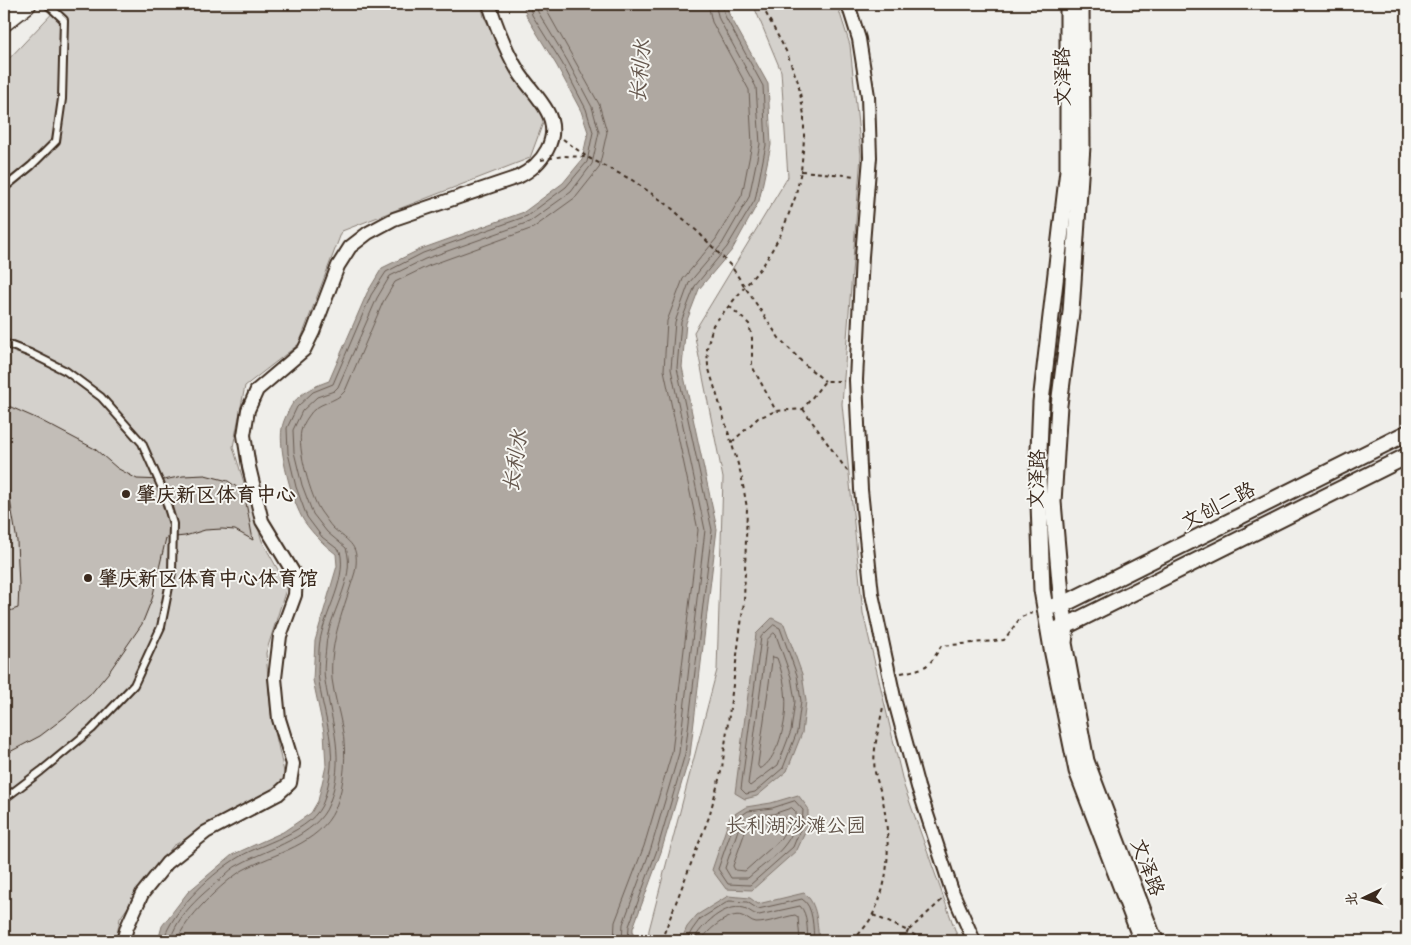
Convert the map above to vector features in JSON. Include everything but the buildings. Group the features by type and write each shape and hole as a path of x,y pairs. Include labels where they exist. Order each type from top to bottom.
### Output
{"main road":[{"path":"4,14 13,4"},
{"path":"4,22 26,4"}],"street":[{"path":"123,941 127,927 142,894 167,863 206,832 278,794 290,783 293,764 279,719 275,678 280,636 295,595 296,577 262,521 249,467 244,435 248,410 257,390 304,350 313,332 338,266 350,247 368,233 394,220 518,177 531,170 541,160 551,142 552,125 548,112 520,73 499,34 489,4"},
{"path":"848,4 859,40 868,96 870,157 862,256 856,380 861,490 872,594 895,702 918,787 952,891 974,941"},
{"name":"文泽路","path":"1068,4 1068,170 1041,402 1038,474 1042,590 1078,771 1142,941"},
{"name":"文泽路","path":"1081,4 1082,146 1071,312 1059,405 1053,502 1062,605 1066,626 1064,643 1086,762 1156,941"},
{"name":"文创二路","path":"1046,608 1062,605 1407,433"},
{"name":"文创二路","path":"1049,631 1066,626 1407,456"}],"lane":[{"path":"4,188 31,166 56,141 62,99 64,20 48,4"},
{"path":"4,344 66,371 101,398 142,443 162,488 173,524 172,572 161,627 134,685 92,729 4,800"}],"path":[{"path":"663,941 663,936 709,817 723,758 744,602 747,508 741,474 708,366 707,348 714,325 764,264 781,234 795,198 801,171 804,115 798,82 786,51 761,4"},
{"path":"552,125 566,142 587,157 632,180 668,206 699,233 731,266 780,338 804,364 824,381 856,380"},
{"path":"541,160 563,156 587,157"},
{"path":"801,171 869,177"},
{"path":"729,306 749,324 752,338 752,366 776,411"},
{"path":"731,442 758,418 776,411 803,408 824,381"},
{"path":"803,408 861,490"},
{"path":"903,941 908,932 952,891"},
{"path":"873,914 924,941"}],"green space":[{"name":"肇庆新区体育中心","path":"61,4 481,4 484,17 544,120 530,158 342,231 299,344 245,386 233,447 262,541 287,586 266,653 271,714 286,781 173,846 120,918 116,941 4,941 4,64"},
{"name":"长利湖沙滩公园","path":"753,4 837,4 850,45 861,155 842,404 863,613 904,786 959,941 648,941 649,930 717,670 723,478 694,332 788,177 781,71"}],"water":[{"name":"长利水","path":"523,4 726,4 729,14 768,84 771,145 759,201 732,250 699,289 686,323 682,367 717,529 690,755 661,852 633,928 633,941 158,941 162,926 188,892 232,855 283,832 311,813 318,801 326,766 324,732 313,680 315,641 337,566 336,554 318,539 304,521 291,489 284,462 281,437 283,425 290,408 305,392 329,381 367,293 382,268 421,249 524,212 563,183 582,160 588,132 581,111 557,66 527,17"},
{"path":"772,618 784,624 802,674 806,701 802,733 787,771 757,796 745,799 735,793 756,634"},
{"path":"798,795 808,808 808,826 797,850 752,890 726,889 712,870 730,817 746,807 771,803"},
{"path":"804,893 809,898 814,909 819,941 681,941 687,927 697,915 728,896 750,898 758,904"}],"place":[{"name":"肇庆新区体育中心","path":"126,494"},
{"name":"肇庆新区体育中心体育馆","path":"88,578"}]}
